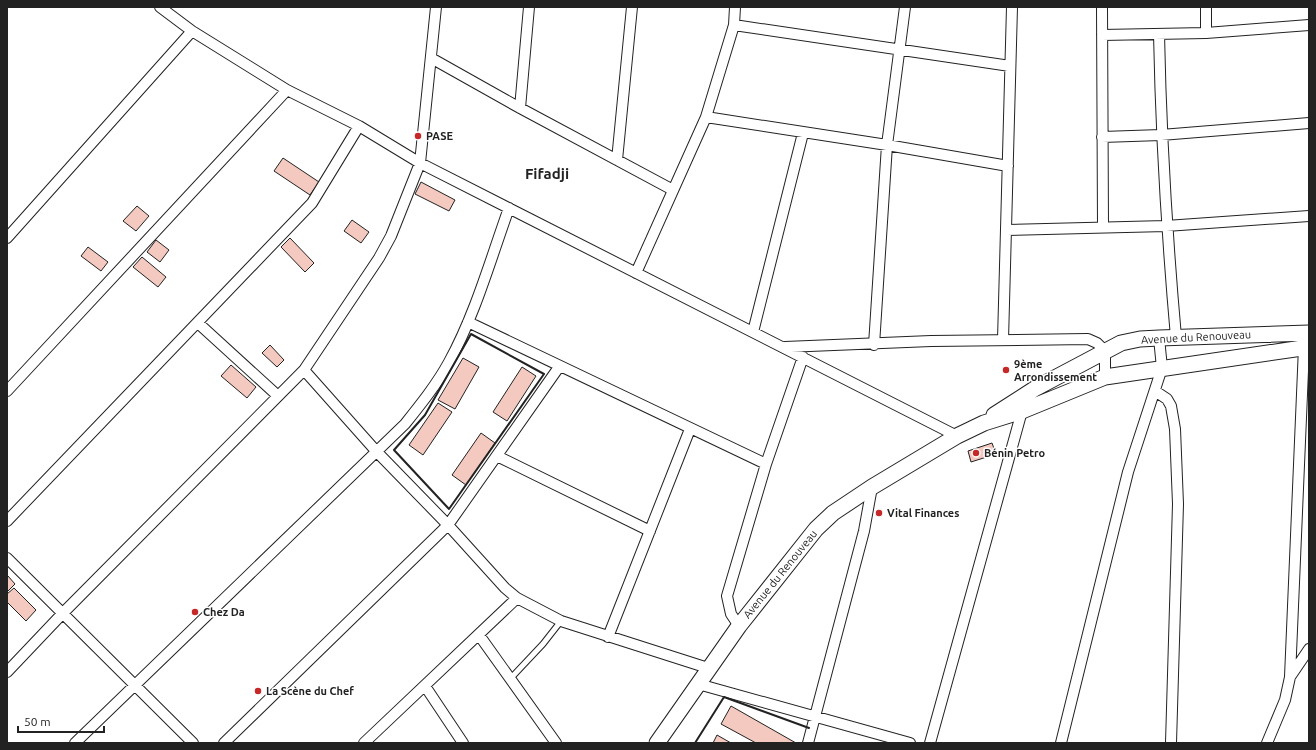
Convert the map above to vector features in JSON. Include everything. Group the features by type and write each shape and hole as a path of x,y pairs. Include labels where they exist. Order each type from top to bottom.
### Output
{"main road":[{"name":"Avenue du Renouveau","path":"984,423 1036,388 1121,343 1140,339 1176,337 1309,333"},
{"name":"Avenue du Renouveau","path":"656,743 739,626 816,529 833,513 872,487 957,436 984,423 1022,411 1105,377 1307,347"}],"street":[{"path":"160,7 192,31 287,90 360,126 420,162 957,436"},
{"path":"7,672 63,612 304,370 379,258 391,236 420,162 436,7"},
{"path":"520,108 529,7"},
{"path":"617,160 632,7"},
{"path":"636,273 706,117 734,25 735,7"},
{"path":"874,345 887,145 905,7"},
{"path":"1003,340 1012,7"},
{"path":"1102,7 1103,226"},
{"path":"1206,7 1206,33"},
{"path":"734,25 1010,66"},
{"path":"1102,35 1206,33 1309,25"},
{"path":"7,238 192,31"},
{"path":"1159,34 1161,135 1166,226 1176,337"},
{"path":"431,58 520,108 673,190"},
{"path":"7,391 287,90"},
{"path":"706,117 887,145 1008,166"},
{"path":"1102,137 1161,135 1309,123"},
{"path":"7,521 312,203 360,126"},
{"path":"753,332 803,133"},
{"path":"75,743 404,424 428,395 450,361 468,322 510,208"},
{"path":"1006,230 1103,226 1166,226 1309,216"},
{"path":"468,322 559,367 766,464"},
{"path":"198,323 278,396"},
{"path":"1061,743 1128,472 1162,368 1159,338"},
{"path":"784,348 874,345 931,341 1088,340 1097,343 1105,351 1105,377"},
{"path":"1267,743 1285,700 1290,677 1307,347"},
{"path":"739,626 731,614 727,596 766,464 802,357"},
{"path":"224,743 448,525 559,367"},
{"path":"304,370 376,451 448,525 505,588 517,598 561,622 708,668"},
{"path":"1155,391 1167,399 1171,406 1175,429 1178,504 1171,743"},
{"path":"930,743 1022,411"},
{"path":"608,637 690,429"},
{"path":"497,456 650,531"},
{"path":"808,743 864,531 872,487"},
{"path":"7,558 63,612 193,743"},
{"path":"366,742 517,598"},
{"path":"479,635 556,743"},
{"path":"1290,677 1309,649"},
{"path":"698,684 910,743"},
{"path":"425,686 463,743"}],"lane":[{"path":"510,679 561,622"}],"building":[{"path":"283,158 319,182 310,195 274,171"},
{"path":"421,182 455,200 449,211 415,194"},
{"path":"137,206 149,216 136,231 123,221"},
{"path":"352,220 369,232 361,243 344,231"},
{"path":"290,238 314,263 305,272 281,247"},
{"path":"156,240 169,250 160,262 147,252"},
{"path":"88,247 108,262 101,271 81,256"},
{"path":"142,257 166,277 158,287 133,267"},
{"path":"270,345 284,360 277,367 262,353"},
{"path":"463,358 479,367 455,409 438,400"},
{"path":"231,365 256,387 247,398 221,376"},
{"path":"522,367 536,376 507,421 493,412"},
{"path":"438,403 452,412 423,455 409,445"},
{"path":"481,433 495,443 466,485 452,475"},
{"path":"992,443 996,454 971,462 968,451"},
{"path":"8,576 15,584 7,592 7,577"},
{"path":"14,588 36,610 26,621 7,602 7,594"},
{"path":"731,706 796,743 756,743 721,724"},
{"path":"717,735 731,743 713,743"}],"wall":[{"path":"471,334 544,374 449,509 394,450 425,415 471,334"},
{"path":"695,743 724,697 809,728"}],"place":[{"name":"PASE","path":"418,136"},
{"name":"9ème Arrondissement","path":"1006,370"},
{"name":"Bénin Petro","path":"976,453"},
{"name":"Vital Finances","path":"879,513"},
{"name":"Chez Da","path":"195,612"},
{"name":"La Scène du Chef","path":"258,691"}],"district":[{"name":"Fifadji","path":"547,174"}]}
